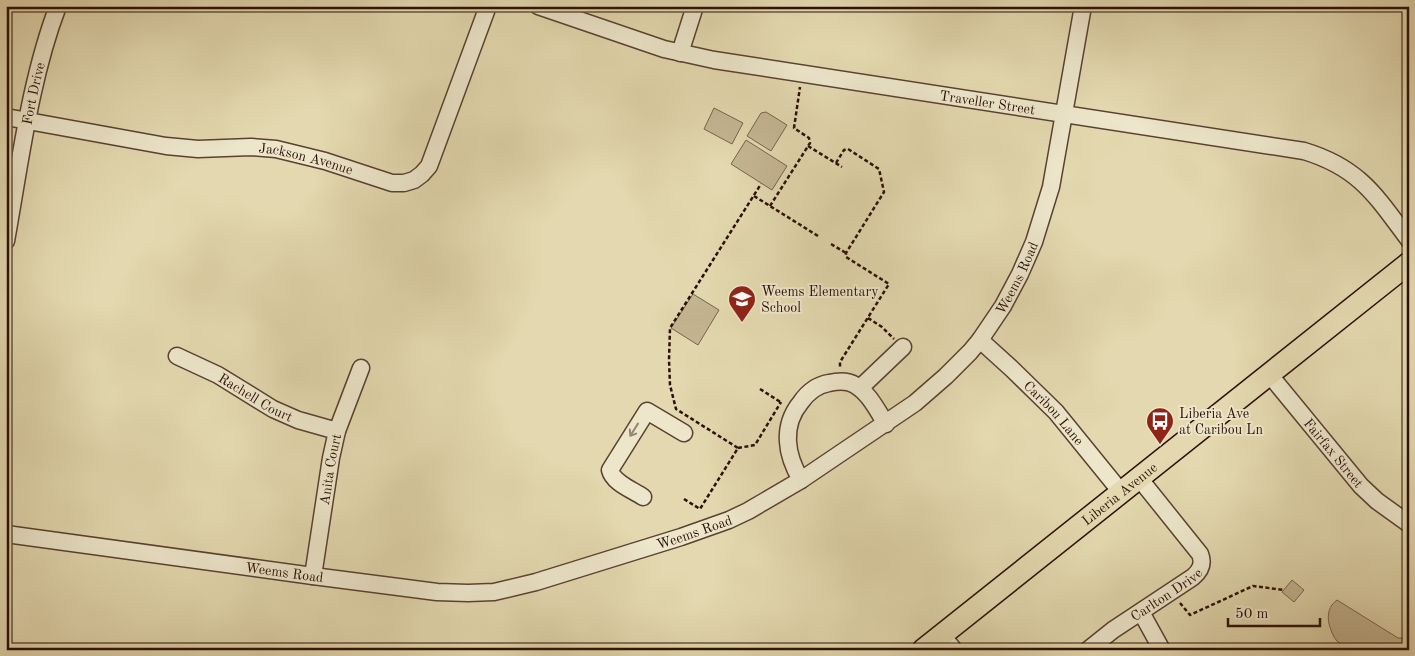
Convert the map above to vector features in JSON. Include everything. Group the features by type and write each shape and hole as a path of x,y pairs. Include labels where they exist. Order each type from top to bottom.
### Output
{"main road":[{"name":"Liberia Avenue","path":"923,650 948,642 1121,492 1409,263"}],"street":[{"name":"Fort Drive","path":"6,241 33,91 42,55 58,6"},
{"name":"Jackson Avenue","path":"6,117 166,146 276,149 325,161 392,183 404,183 414,180 429,166 488,6"},
{"name":"Traveller Street","path":"538,6 664,49 714,60 1304,151 1326,157 1354,174 1368,187 1409,240"},
{"path":"680,53 695,6"},
{"name":"Weems Road","path":"6,534 437,592 494,592 583,569 748,512 801,480 915,403 946,376 980,340 1003,306 1034,242 1051,187 1082,6"},
{"name":"Caribou Lane","path":"980,340 1012,368 1056,412 1121,492"},
{"path":"860,388 903,348"},
{"name":"Rachell Court","path":"177,356 218,376 273,409 298,420 338,431"},
{"name":"Anita Court","path":"313,576 327,477 338,431 361,368"},
{"name":"Fairfax Street","path":"1270,374 1360,486 1409,524"},
{"path":"801,480 793,468 789,453 787,439 788,406 817,387 825,384 841,382 853,384 860,388 871,400 886,424"},
{"path":"643,497 615,479 610,470 647,411 684,433"},
{"name":"Carlton Drive","path":"1088,650 1113,630 1172,592 1199,572 1201,568 1202,558 1139,478"},
{"path":"1142,612 1162,650"}],"path":[{"path":"770,206 810,143 810,138 794,128 800,87"},
{"path":"808,146 842,167"},
{"path":"836,163 844,150 848,149 879,169 884,192 846,253"},
{"path":"760,389 788,406 755,445 738,448 676,409 670,385 669,337 672,323 761,184"},
{"path":"754,196 818,236"},
{"path":"831,244 846,253 846,257 889,284 840,362 841,382"},
{"path":"868,318 882,327 903,348"},
{"path":"684,499 700,509 738,448"},
{"path":"1172,592 1190,615 1252,586 1284,590"}],"shaded area":[{"path":"714,108 743,123 732,144 704,129"},
{"path":"766,112 787,125 771,151 747,136 761,113"},
{"path":"746,140 787,166 772,190 731,164"},
{"path":"693,294 719,310 698,345 671,328"},
{"path":"1292,580 1304,590 1294,602 1282,592"},
{"path":"1337,600 1398,638 1403,638 1409,630 1409,650 1361,650 1343,645 1337,641 1334,638 1328,620 1330,608"}],"place":[{"name":"Weems Elementary School","path":"742,323"},
{"name":"Liberia Ave at Caribou Ln","path":"1160,445"}]}
